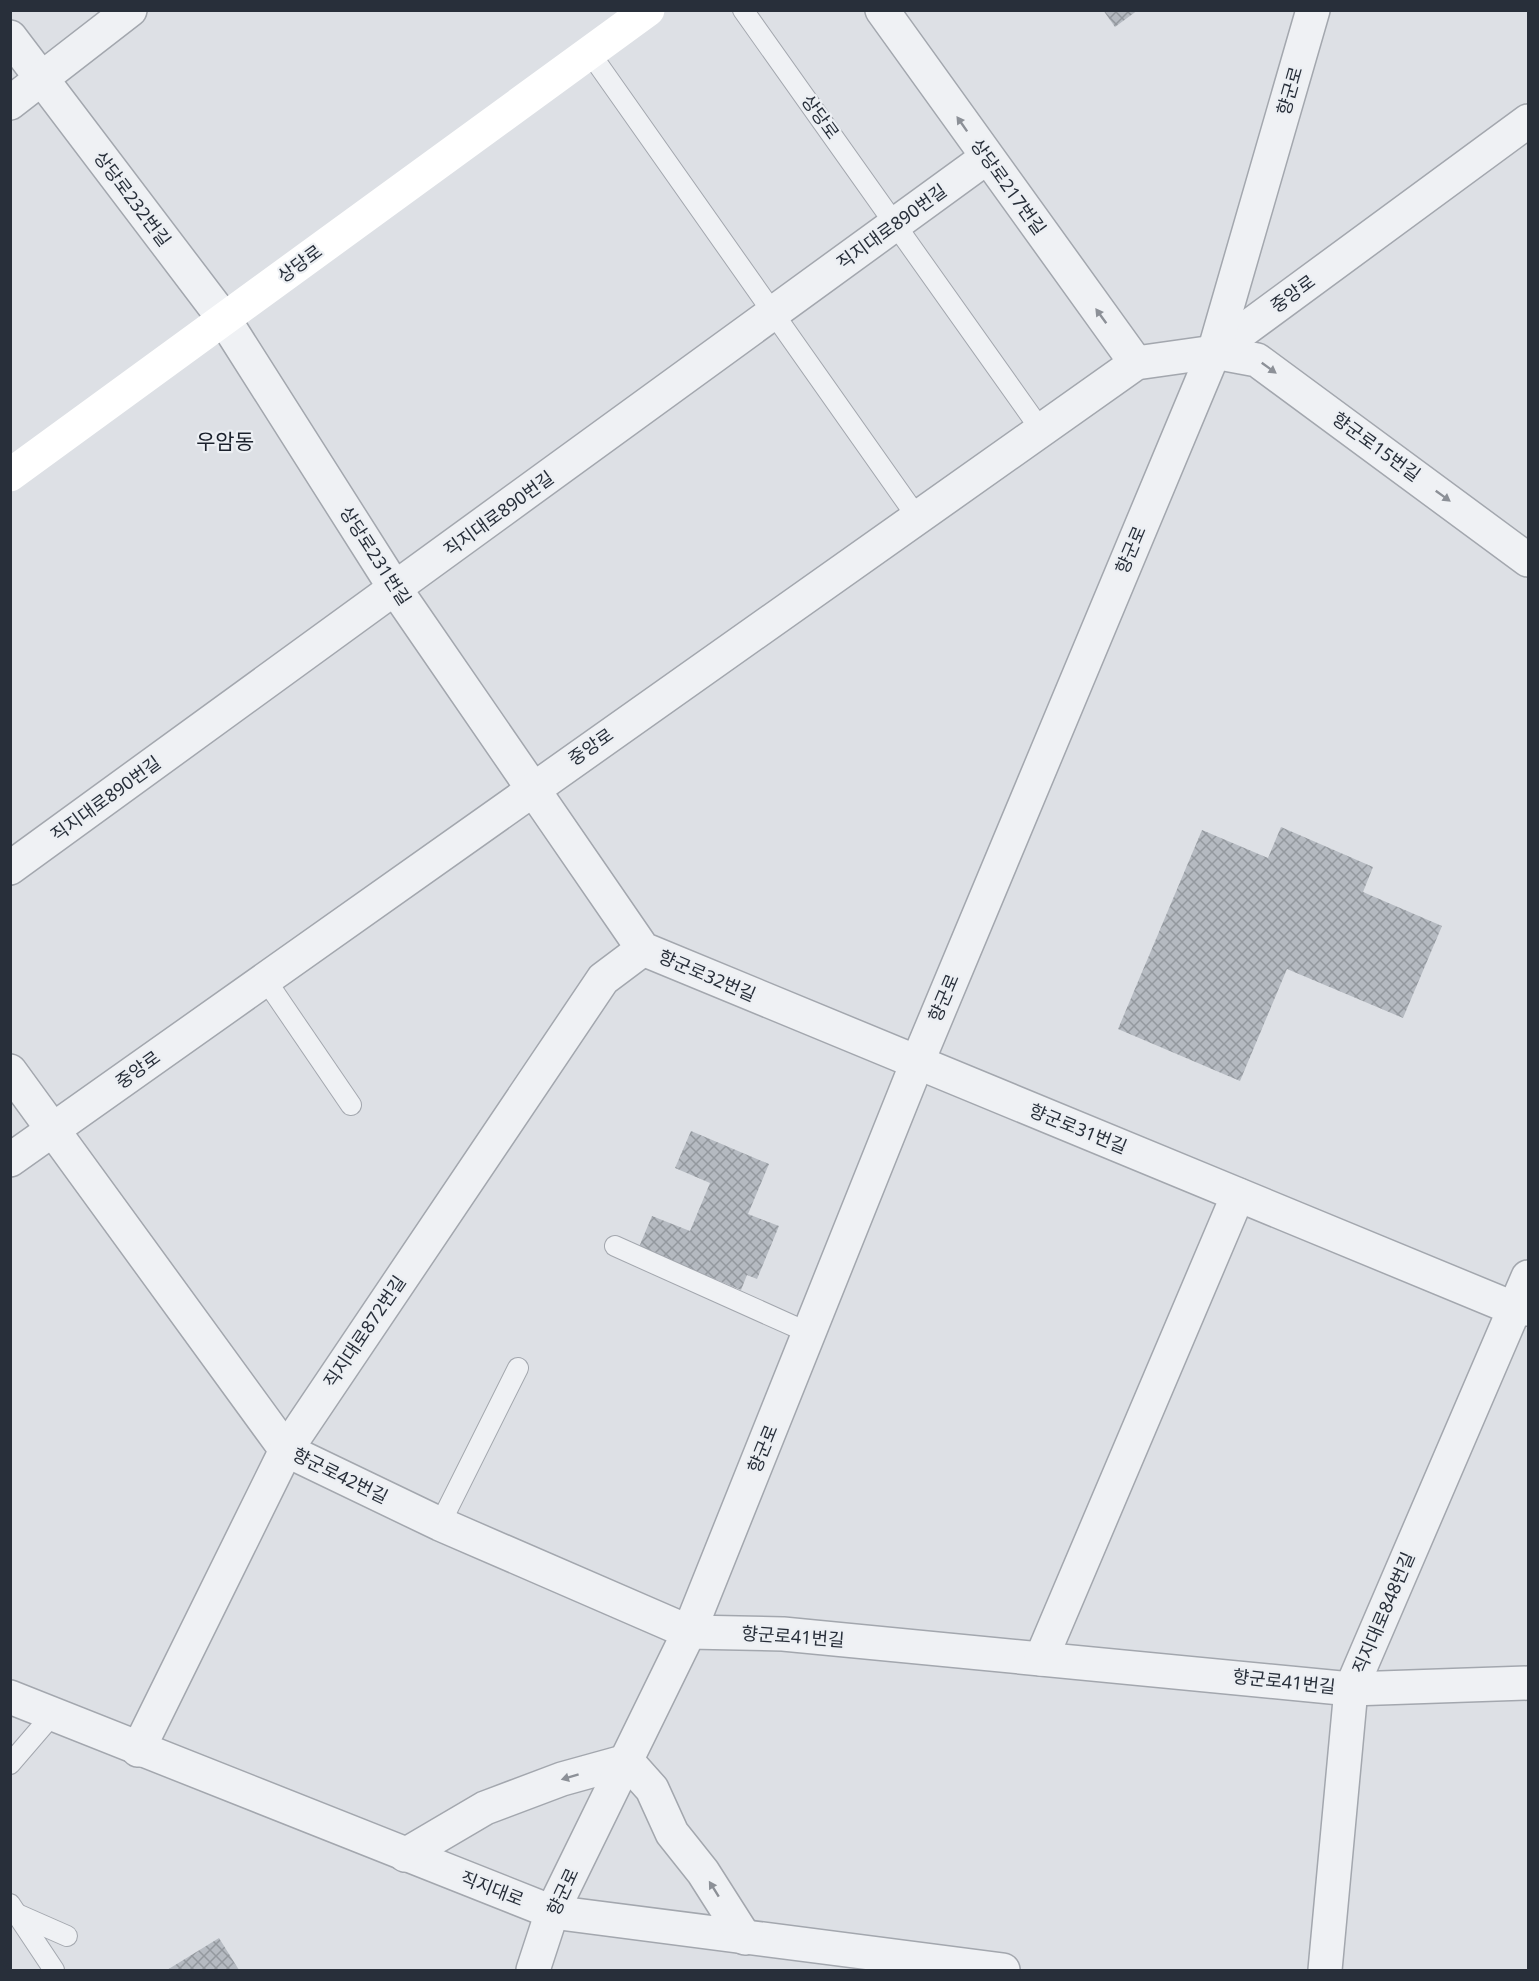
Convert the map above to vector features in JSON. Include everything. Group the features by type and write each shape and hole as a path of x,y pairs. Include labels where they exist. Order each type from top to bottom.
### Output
{"main road":[{"name":"상당로","path":"10,475 648,10"}],"street":[{"path":"10,103 130,10"},
{"name":"상당로217번길","path":"882,10 986,158 1136,363"},
{"name":"향군로","path":"533,1971 552,1912 689,1632 917,1063 1214,352 1314,10"},
{"name":"상당로232번길","path":"10,37 224,319"},
{"name":"중앙로","path":"10,1160 531,789 1136,363 1214,352 1528,122"},
{"name":"직지대로890번길","path":"10,868 396,590 986,158"},
{"name":"상당로231번길","path":"224,319 396,590 531,789"},
{"name":"향군로15번길","path":"1214,352 1257,360 1524,550"},
{"name":"향군로32번길","path":"531,789 643,949 917,1063"},
{"name":"직지대로872번길","path":"138,1750 286,1450 603,979 643,949"},
{"name":"향군로31번길","path":"917,1063 1522,1309"},
{"name":"향군로42번길","path":"10,1071 286,1450 440,1524 689,1632"},
{"path":"1041,1659 1238,1195"},
{"name":"직지대로848번길","path":"1325,1971 1352,1689 1522,1309 1528,1277"},
{"name":"향군로41번길","path":"689,1632 783,1634 1352,1689 1528,1683"},
{"name":"직지대로","path":"10,1697 138,1750 552,1912 1003,1971"},
{"path":"405,1855 485,1808 562,1779 627,1761 652,1789 672,1833 703,1872 746,1938"}],"lane":[{"name":"상당로","path":"743,10 897,224"},
{"path":"590,53 917,517"},
{"path":"897,224 1041,430"},
{"path":"266,979 351,1106"},
{"path":"615,1246 809,1333"},
{"path":"440,1524 518,1368"},
{"path":"10,1764 53,1714"},
{"path":"14,1909 67,1936"},
{"path":"14,1909 54,1971"}],"building":[{"path":"1103,10 1138,10 1115,27"},
{"path":"1281,827 1373,867 1363,892 1442,926 1403,1018 1287,969 1240,1081 1118,1029 1202,830 1268,858"},
{"path":"691,1131 769,1164 748,1214 779,1226 757,1279 747,1275 741,1290 639,1247 652,1216 690,1231 710,1183 675,1168"},
{"path":"219,1938 239,1970 167,1970"}],"district":[{"name":"우암동","path":"225,442"}]}
